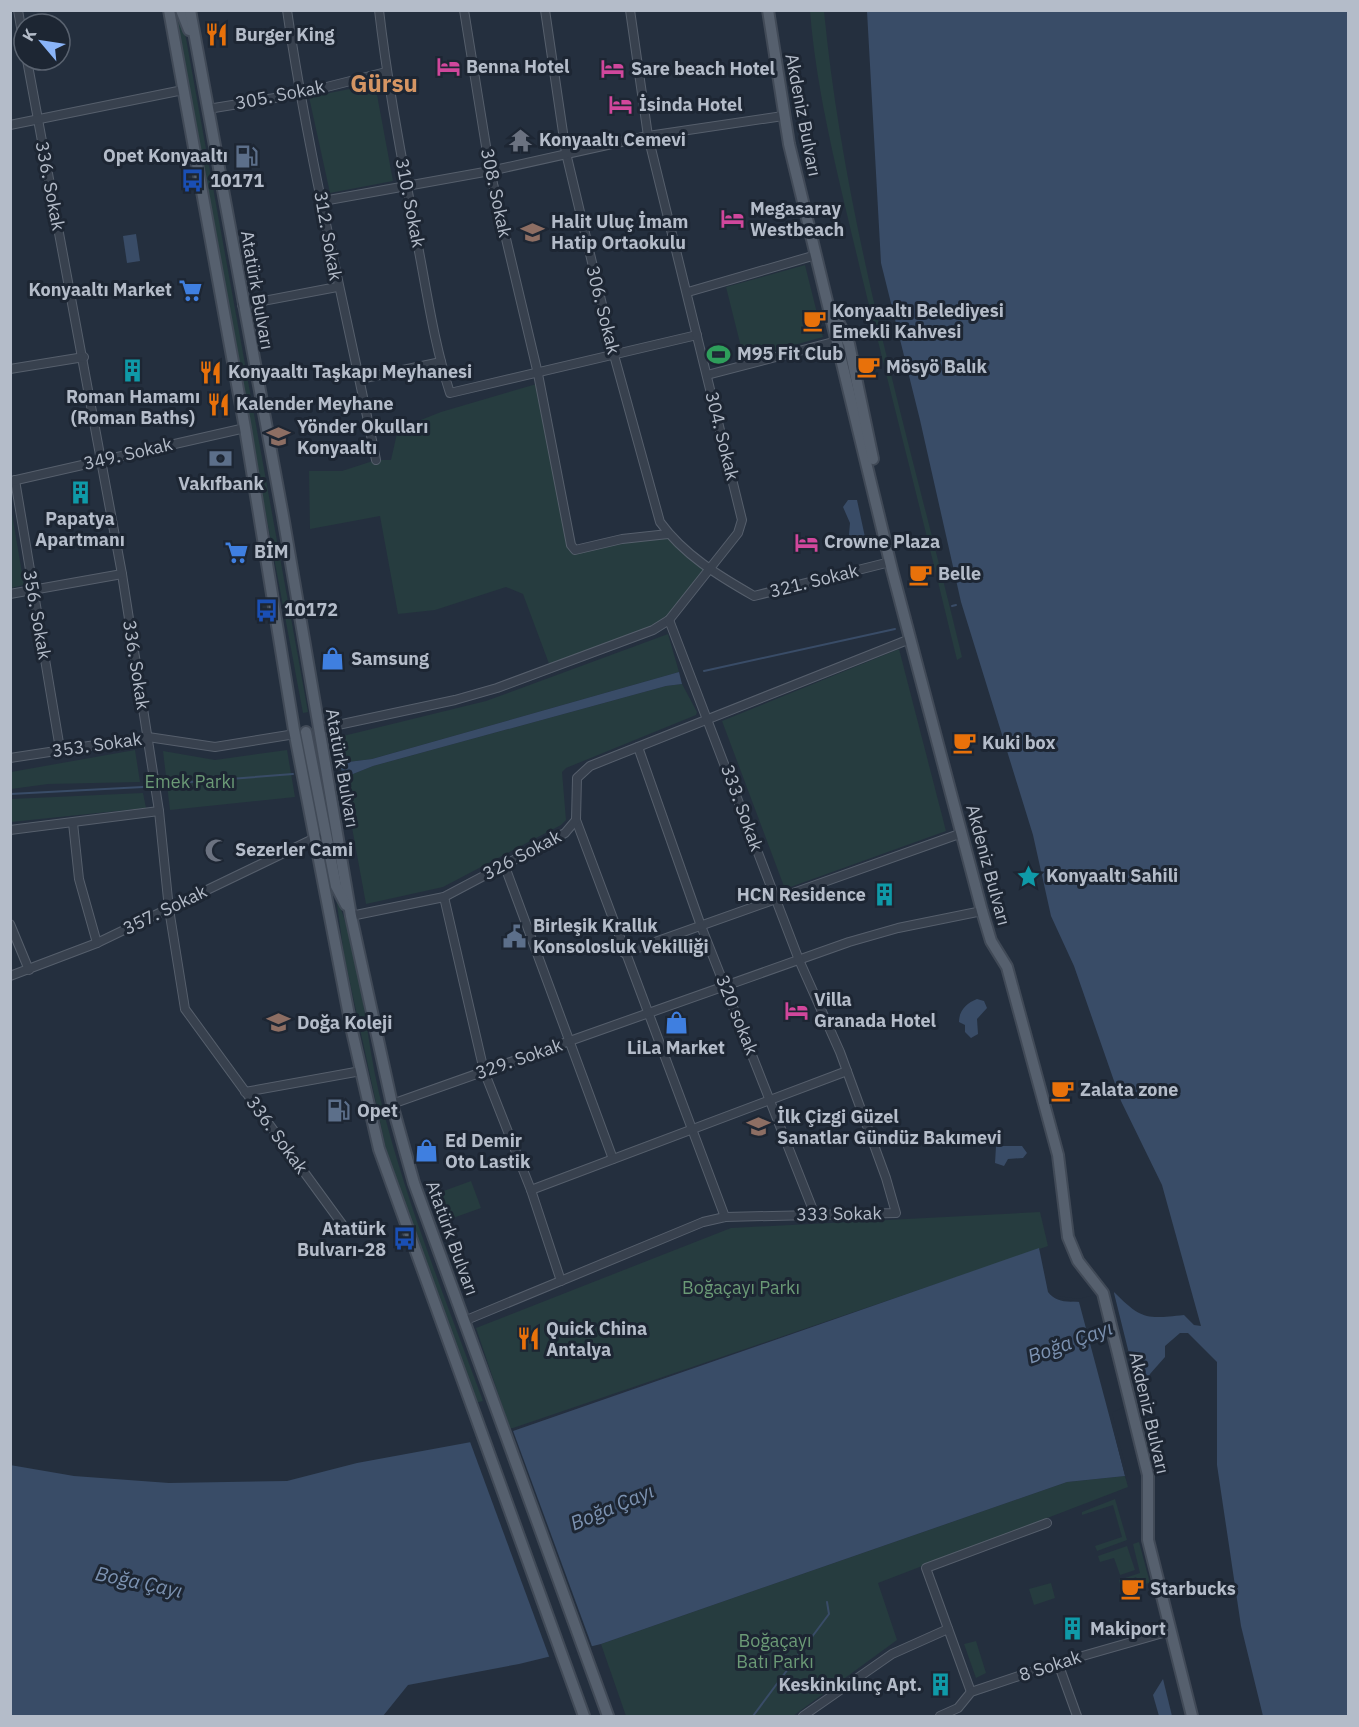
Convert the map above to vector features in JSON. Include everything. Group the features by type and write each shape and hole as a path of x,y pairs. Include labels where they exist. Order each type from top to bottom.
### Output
{"main road":[{"name":"Atatürk Bulvarı","path":"169,10 361,1071 389,1181 584,1716"},
{"path":"181,10 196,44"},
{"name":"Atatürk Bulvarı","path":"190,10 280,504 351,916 392,1104 414,1184 608,1716"},
{"name":"Akdeniz Bulvarı","path":"768,10 783,116 825,293 842,346 867,442 877,505 910,639 982,911 992,941 1007,967 1058,1155 1071,1246 1085,1271 1103,1293 1148,1475 1148,1540 1192,1716"},
{"path":"318,727 299,732 336,886 351,916"}],"street":[{"name":"312. Sokak","path":"286,10 299,94 323,201 337,286 360,379 376,460"},
{"name":"310. Sokak","path":"378,10 386,72 407,186 441,362 450,393 538,374"},
{"name":"308. Sokak","path":"464,10 490,171 538,374 571,546 575,550 622,539 668,534"},
{"name":"306. Sokak","path":"545,10 566,153 614,355 660,522 668,534"},
{"name":"304. Sokak","path":"630,10 648,136 742,520 738,533 669,620"},
{"name":"336. Sokak","path":"29,72 84,357 99,460 122,574 159,811 169,909 185,1009 342,1224"},
{"name":"305. Sokak","path":"208,109 299,94 386,72"},
{"path":"10,125 183,90"},
{"path":"323,201 490,171 648,136 783,116"},
{"path":"688,292 816,255"},
{"path":"242,305 337,286"},
{"path":"538,374 697,335"},
{"path":"707,375 842,346"},
{"path":"10,369 84,357"},
{"path":"360,379 441,362"},
{"name":"349. Sokak","path":"13,481 245,428"},
{"name":"356. Sokak","path":"13,481 60,749"},
{"name":"321. Sokak","path":"668,534 709,570 754,596 890,562"},
{"path":"10,594 122,574"},
{"path":"318,727 361,721 455,700 611,647 653,630 669,620 709,718"},
{"name":"326 Sokak","path":"351,916 444,897 565,833 576,820 576,778 591,766 910,639"},
{"name":"333. Sokak","path":"709,718 776,898"},
{"name":"353. Sokak","path":"10,758 148,736 203,747 254,741 299,732"},
{"name":"320 sokak","path":"638,747 725,988 771,1099 815,1215"},
{"path":"10,830 159,811"},
{"path":"576,820 647,1015 725,1216"},
{"path":"73,822 79,879 97,943"},
{"path":"624,953 962,833"},
{"name":"357. Sokak","path":"10,976 97,943 317,837"},
{"path":"504,864 568,1042 614,1159"},
{"path":"444,897 484,1071 531,1190 561,1281"},
{"name":"333 Sokak","path":"464,1321 692,1226 725,1216 896,1213 886,1178 847,1071 776,898"},
{"name":"329. Sokak","path":"392,1104 800,960 898,928 982,911"},
{"path":"10,924 29,970"},
{"path":"245,1092 361,1071"},
{"path":"531,1190 847,1071"},
{"path":"940,1716 960,1712 971,1692 926,1568 1047,1523"},
{"path":"803,1716 892,1654 948,1629"},
{"name":"8 Sokak","path":"971,1692 1058,1663 1170,1631"},
{"path":"1058,1663 1077,1716"}],"green space":[{"path":"172,11 185,33 308,712 303,713"},
{"path":"810,11 824,11 834,93 863,255 962,657 957,660 838,176 818,77"},
{"path":"375,84 393,181 330,193 309,97"},
{"path":"805,265 823,337 744,359 726,287"},
{"path":"540,383 575,550 668,534 709,570 669,620 551,669 523,594 506,587 435,610 398,614 380,516 310,529 309,471 342,471 376,460 391,460 398,429 441,412"},
{"path":"11,508 24,585 10,588"},
{"path":"668,634 679,672 372,759 340,763 335,738 486,701"},
{"path":"899,649 946,831 785,889 722,721"},
{"path":"682,684 697,712 696,715 566,768 562,772 566,820 561,825 443,887 366,904 343,778 373,766 666,686"},
{"path":"135,750 140,782 48,784 11,789 11,772"},
{"name":"Emek Parkı","path":"287,750 295,797 170,810 163,751 215,760"},
{"path":"143,793 146,808 11,822 11,799"},
{"path":"336,897 352,944 374,1069 389,1132 427,1248 483,1401 475,1403 386,1149 344,955"},
{"path":"471,1181 481,1208 439,1223 430,1196"},
{"name":"Boğaçayı Parkı","path":"1040,1212 1048,1246 510,1429 476,1328 731,1228"},
{"name":"Boğaçayı Batı Parkı","path":"1125,1476 1128,1487 878,1583 897,1640 793,1716 626,1716 601,1644 1067,1482"},
{"path":"1115,1499 1127,1540 1097,1551 1095,1546 1122,1537 1113,1505 1082,1515 1082,1512"},
{"path":"1139,1542 1150,1583 1139,1585 1136,1577 1120,1584 1119,1580 1140,1573 1133,1544"},
{"path":"1127,1546 1135,1570 1120,1575 1114,1558 1100,1562 1098,1556"},
{"path":"1051,1583 1055,1598 1034,1605 1029,1589"},
{"path":"976,1641 986,1673 976,1678 964,1644"}],"water":[{"name":"Boğa Çayı","path":"867,11 1348,11 1348,1716 1263,1716 1241,1626 1217,1465 1217,1362 1188,1333 1180,1333 1165,1346 1165,1357 1150,1374 1141,1394 1109,1412 1125,1476 1067,1482 601,1644 519,1664 408,1685 383,1716 11,1716 10,1465 74,1476 169,1483 287,1481 357,1463 493,1438 1039,1248 1048,1292 1054,1298 1070,1302 1080,1301 1114,1292 1131,1308 1145,1316 1184,1315 1194,1325 1201,1326 1162,1185 1121,1101 1074,966 1051,916 1033,835 961,602 920,420 881,263"},
{"path":"136,234 140,261 127,263 123,236"},
{"path":"848,500 857,500 865,537 858,540 849,535 850,523 843,507"},
{"path":"679,672 682,684 666,686 373,766 343,778 340,763 372,759"},
{"path":"977,999 984,1001 987,1008 977,1019 978,1034 971,1038 965,1032 965,1025 959,1022 959,1018 964,1008"},
{"path":"996,1146 1022,1146 1027,1153 1023,1158 1008,1159 1004,1166 995,1163"},
{"path":"1163,1679 1172,1716 1159,1716 1153,1695"}],"pier":[{"path":"1115,1290 1140,1398 1112,1413 1128,1476 1126,1479 1079,1302 1058,1298 1058,1296 1079,1299"},
{"path":"512,1428 593,1649 550,1659 469,1439"}],"waterway":[{"path":"952,606 956,605"},
{"path":"704,671 895,629"},
{"path":"165,784 293,774"},
{"path":"10,794 143,787"},
{"path":"753,1716 829,1614 827,1602"}],"place":[{"name":"Burger King","path":"217,35"},
{"name":"Benna Hotel","path":"448,67"},
{"name":"Sare beach Hotel","path":"613,69"},
{"name":"İsinda Hotel","path":"621,105"},
{"name":"Konyaaltı Cemevi","path":"521,140"},
{"name":"Opet Konyaaltı","path":"246,156"},
{"name":"10171","path":"192,181"},
{"name":"Megasaray Westbeach","path":"732,219"},
{"name":"Halit Uluç İmam Hatip Ortaokulu","path":"533,232"},
{"name":"Konyaaltı Market","path":"190,290"},
{"name":"Konyaaltı Belediyesi Emekli Kahvesi","path":"814,321"},
{"name":"M95 Fit Club","path":"719,354"},
{"name":"Mösyö Balık","path":"868,367"},
{"name":"Roman Hamamı (Roman Baths)","path":"133,371"},
{"name":"Konyaaltı Taşkapı Meyhanesi","path":"210,372"},
{"name":"Kalender Meyhane","path":"218,404"},
{"name":"Yönder Okulları Konyaaltı","path":"279,437"},
{"name":"Vakıfbank","path":"221,458"},
{"name":"Papatya Apartmanı","path":"80,493"},
{"name":"Crowne Plaza","path":"806,542"},
{"name":"BİM","path":"236,552"},
{"name":"Belle","path":"920,574"},
{"name":"10172","path":"266,610"},
{"name":"Samsung","path":"333,659"},
{"name":"Kuki box","path":"964,743"},
{"name":"Sezerler Cami","path":"217,850"},
{"name":"Konyaaltı Sahili","path":"1028,876"},
{"name":"HCN Residence","path":"884,895"},
{"name":"Birleşik Krallık Konsolosluk Vekilliği","path":"515,936"},
{"name":"Villa Granada Hotel","path":"796,1010"},
{"name":"LiLa Market","path":"676,1022"},
{"name":"Doğa Koleji","path":"279,1023"},
{"name":"Zalata zone","path":"1062,1090"},
{"name":"Opet","path":"339,1111"},
{"name":"İlk Çizgi Güzel Sanatlar Gündüz Bakımevi","path":"759,1127"},
{"name":"Ed Demir Oto Lastik","path":"427,1151"},
{"name":"Atatürk Bulvarı-28","path":"404,1239"},
{"name":"Quick China Antalya","path":"528,1339"},
{"name":"Starbucks","path":"1132,1589"},
{"name":"Makiport","path":"1072,1629"},
{"name":"Keskinkılınç Apt.","path":"940,1685"}],"district":[{"name":"Gürsu","path":"384,84"}]}
